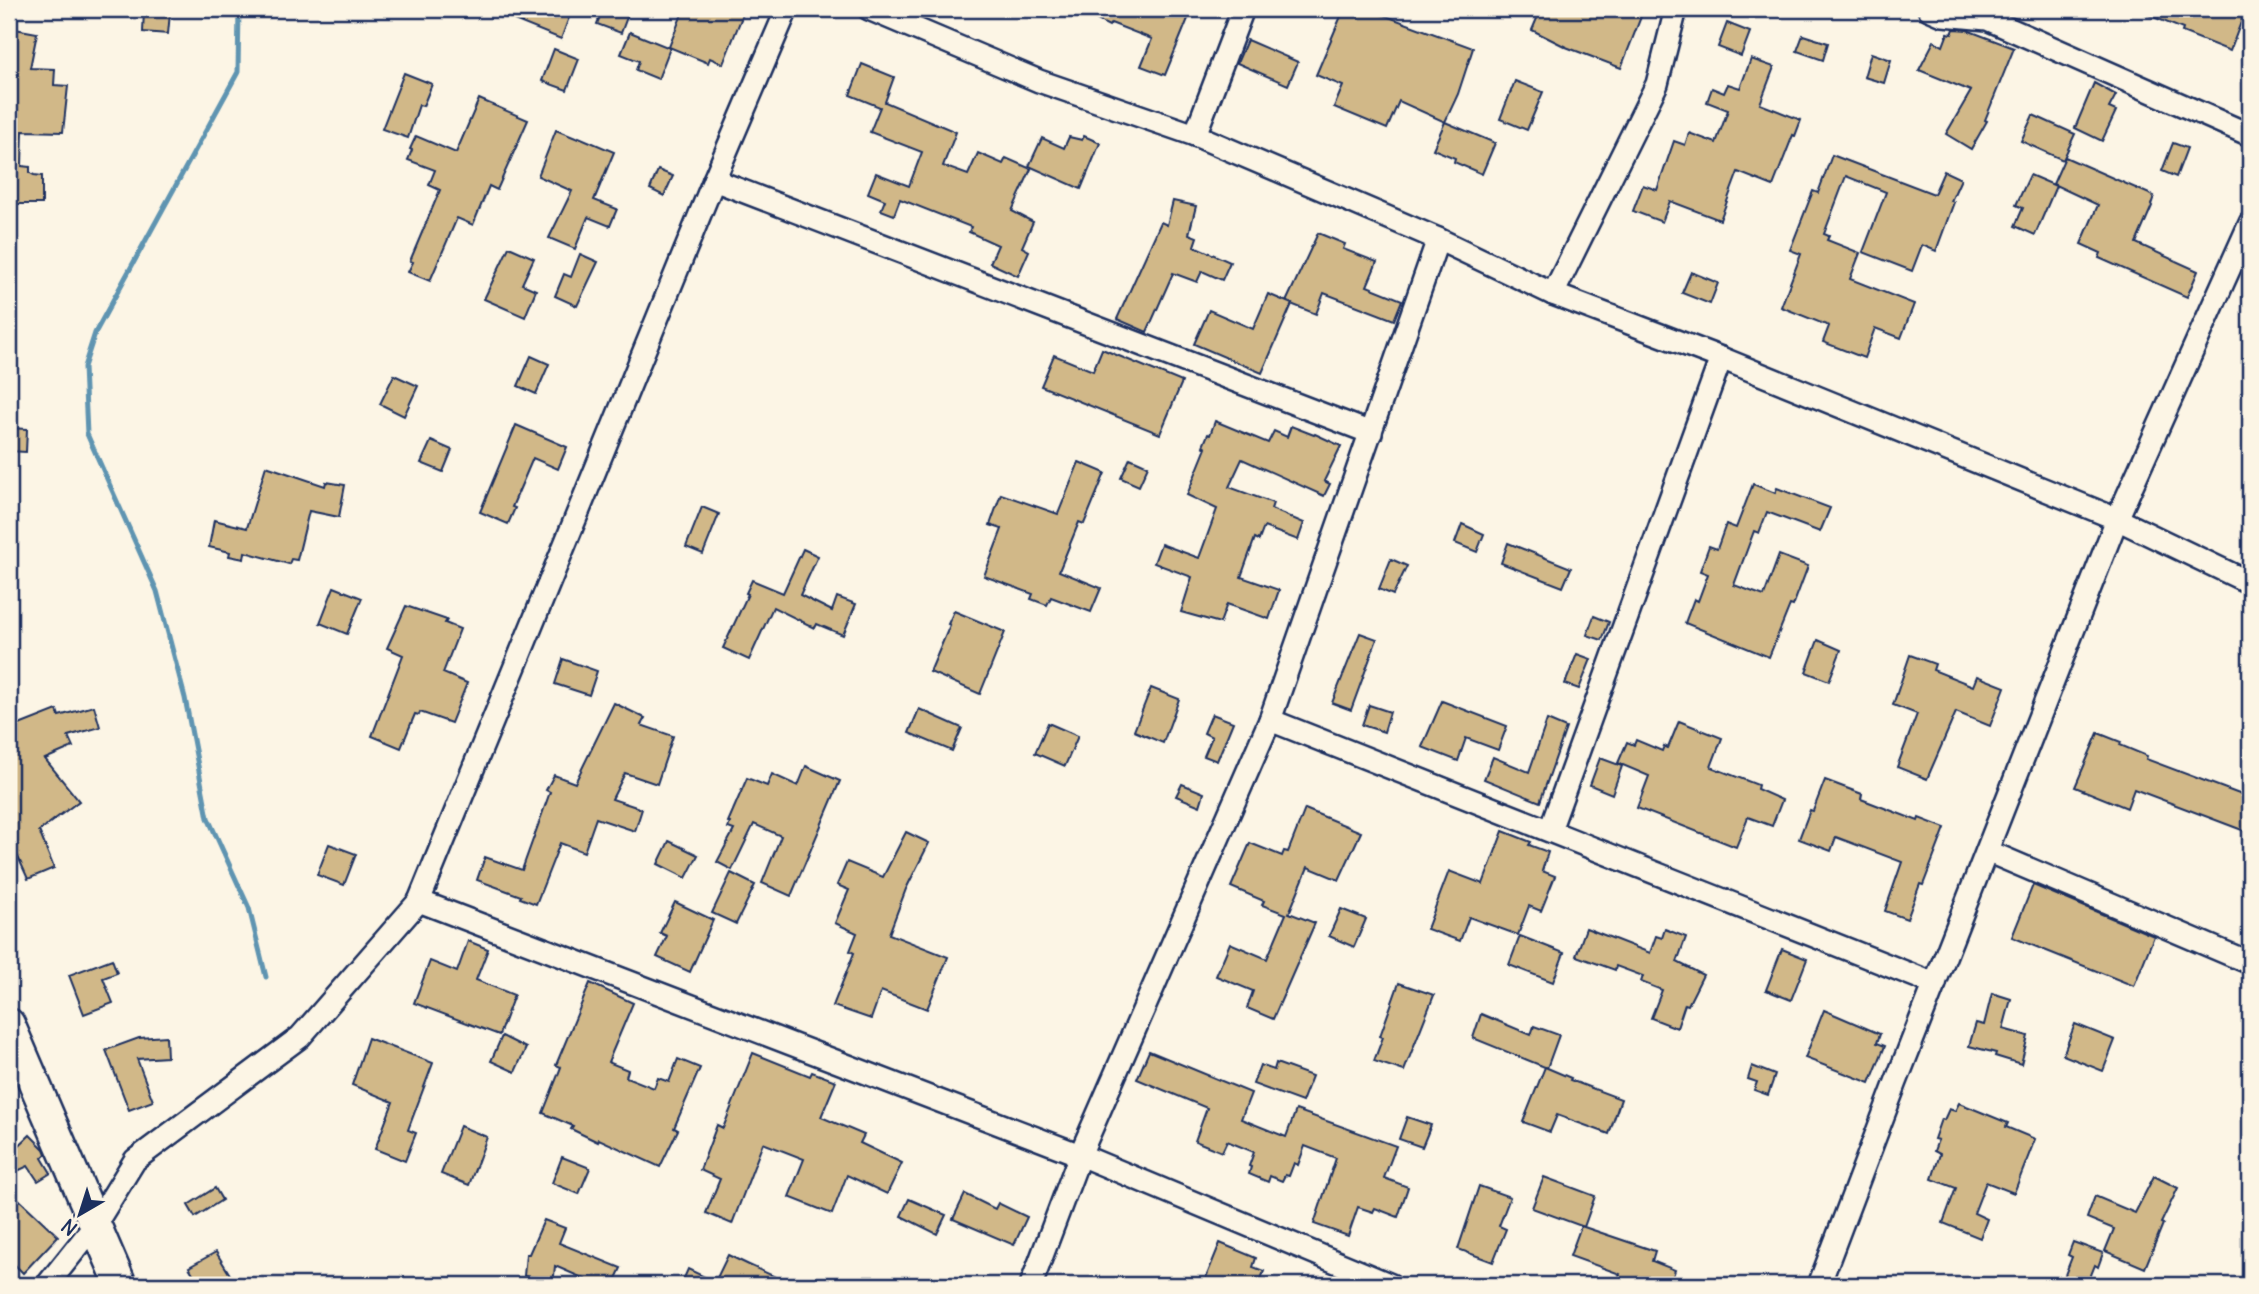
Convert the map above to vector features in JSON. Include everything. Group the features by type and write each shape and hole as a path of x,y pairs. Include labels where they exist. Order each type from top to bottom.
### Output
{"street":[{"path":"47,1285 95,1225 135,1160 300,1037 419,901 714,180 787,9"},
{"path":"869,9 1039,81 1195,135 1438,239 1553,294 1721,358 2117,519 2250,583"},
{"path":"1195,135 1243,9"},
{"path":"1553,294 1657,84 1676,9"},
{"path":"1929,9 1943,15 1987,19 2250,135"},
{"path":"714,180 1371,433"},
{"path":"1819,1285 2117,519 2250,223"},
{"path":"1031,1285 1080,1155 1270,720 1438,239"},
{"path":"1550,830 1721,358"},
{"path":"1270,720 1935,984"},
{"path":"1987,851 2250,963"},
{"path":"419,901 1080,1155 1391,1285"},
{"path":"9,1024 121,1285"}],"building":[{"path":"518,9 562,9 571,12 561,39 514,20"},
{"path":"603,9 630,9 621,33 597,24"},
{"path":"684,9 745,9 723,64 710,58 708,63 669,47"},
{"path":"1076,9 1192,9 1165,75 1141,66 1152,39 1111,23 1109,26"},
{"path":"1344,9 1367,9 1473,48 1458,94 1445,122 1399,101 1387,129 1334,107 1343,86 1316,75"},
{"path":"1541,9 1627,9 1642,14 1621,68 1566,47 1532,30"},
{"path":"2134,9 2246,9 2230,51"},
{"path":"144,11 170,13 168,34 143,32"},
{"path":"1727,23 1750,32 1741,56 1718,47"},
{"path":"15,29 37,33 30,68 55,69 54,85 68,86 63,132 23,131 22,166 30,167 30,173 34,175 42,176 42,204 9,204 9,58"},
{"path":"1954,29 1967,30 2014,48 1985,120 1987,121 1971,149 1946,134 1971,91 1919,70 1934,41 1943,46 1948,33 1952,34"},
{"path":"630,32 670,48 658,79 636,70 639,61 621,54"},
{"path":"1803,35 1828,43 1823,60 1797,51"},
{"path":"1247,40 1298,62 1288,85 1237,63"},
{"path":"554,49 579,59 567,90 542,81"},
{"path":"1871,53 1891,60 1884,83 1864,77"},
{"path":"1751,59 1774,67 1760,104 1801,120 1773,186 1738,172 1720,220 1670,201 1662,222 1633,211 1643,185 1657,190 1674,141 1685,145 1689,133 1716,143 1728,110 1707,102 1712,88 1724,93 1728,84 1740,88"},
{"path":"862,64 894,77 885,102 956,132 943,166 968,175 978,153 1003,164 1006,158 1031,169 1012,211 1033,222 1022,247 1029,251 1018,276 990,263 998,245 969,232 971,227 900,199 894,215 881,210 885,200 868,193 876,173 909,186 922,152 870,132 880,107 850,95"},
{"path":"404,73 432,84 423,106 419,105 408,138 382,129"},
{"path":"1515,81 1543,92 1527,130 1500,119"},
{"path":"2094,83 2116,95 2109,108 2116,111 2102,141 2075,128"},
{"path":"479,99 528,120 497,190 489,186 473,225 457,218 430,281 408,272 413,262 410,261 440,190 429,185 435,170 408,160 412,150 410,149 416,136 456,153"},
{"path":"2033,115 2075,134 2063,160 2021,141"},
{"path":"1445,122 1495,143 1482,174 1433,149"},
{"path":"556,130 614,152 594,200 617,209 610,226 588,217 575,249 549,238 572,191 538,176"},
{"path":"1084,136 1100,143 1081,189 1029,166 1042,138 1064,148 1069,137 1082,140"},
{"path":"2173,143 2187,148 2176,177 2162,171"},
{"path":"1832,155 1934,194 1944,171 1961,179 1951,201 1954,202 1936,251 1922,245 1912,271 1863,252 1886,192 1846,176 1824,234 1829,236 1827,240 1860,253 1850,279 1914,304 1901,338 1875,328 1864,358 1823,342 1829,326 1781,307 1801,254 1790,250 1813,191 1818,193"},
{"path":"2065,157 2154,196 2136,243 2198,271 2187,297 2099,258 2101,253 2081,244 2098,205 2053,184"},
{"path":"658,170 673,176 664,196 650,189"},
{"path":"2030,175 2056,186 2035,235 2015,226 2023,208 2016,205"},
{"path":"1173,201 1196,206 1189,234 1197,237 1194,246 1230,262 1222,280 1202,271 1197,282 1173,273 1147,332 1117,319 1161,222 1167,225"},
{"path":"1318,233 1345,244 1343,249 1377,262 1367,286 1402,300 1394,320 1324,293 1316,314 1286,302"},
{"path":"509,247 534,258 522,284 536,290 525,317 484,299"},
{"path":"580,254 598,262 577,306 555,296 564,274 571,277"},
{"path":"1691,272 1718,283 1710,304 1682,293"},
{"path":"1268,294 1292,304 1262,373 1194,344 1209,310 1253,329"},
{"path":"1102,349 1182,382 1160,434 1041,386 1054,355 1093,371"},
{"path":"531,356 549,364 536,394 518,386"},
{"path":"394,375 418,386 404,416 380,404"},
{"path":"1215,421 1268,443 1274,431 1287,437 1291,426 1341,446 1324,481 1330,484 1324,496 1242,459 1229,487 1273,503 1271,509 1304,523 1298,540 1264,527 1259,540 1255,538 1241,577 1279,590 1269,619 1227,604 1220,623 1181,612 1192,577 1154,563 1161,544 1199,558 1217,509 1187,495 1206,448 1203,446"},
{"path":"516,425 567,447 558,469 533,458 512,507 515,508 508,524 480,512"},
{"path":"9,428 27,429 26,452 9,451"},
{"path":"431,441 452,450 443,472 421,463"},
{"path":"1130,458 1148,466 1139,486 1121,478"},
{"path":"1079,462 1105,473 1084,524 1079,522 1059,571 1101,588 1091,612 1051,597 1047,605 1031,599 1033,594 984,576 1002,529 990,525 1001,494 1058,514"},
{"path":"266,466 325,486 326,482 345,485 339,517 309,511 297,560 291,559 289,564 245,552 244,559 229,556 230,552 209,547 214,520 247,528"},
{"path":"1753,484 1775,493 1777,488 1830,508 1820,532 1767,512 1759,533 1754,531 1734,585 1764,596 1779,555 1808,566 1769,657 1685,623 1694,599 1698,601 1708,574 1700,571 1709,546 1717,549 1726,524 1736,528"},
{"path":"702,507 719,514 703,554 686,547"},
{"path":"1462,524 1484,534 1477,552 1455,543"},
{"path":"1508,543 1571,568 1563,587 1501,563"},
{"path":"803,549 818,556 800,595 832,611 837,597 856,604 843,635 817,624 815,628 773,607 749,660 723,648 752,580 783,593"},
{"path":"1391,559 1407,566 1393,595 1379,589"},
{"path":"334,587 362,598 347,634 320,623"},
{"path":"406,606 447,620 445,623 460,629 443,673 467,683 451,723 420,712 419,715 415,714 401,748 372,736 403,655 387,648"},
{"path":"954,611 1005,632 980,694 930,672"},
{"path":"1594,616 1609,622 1602,640 1587,635"},
{"path":"1360,633 1377,639 1351,710 1332,703"},
{"path":"1818,640 1841,650 1829,681 1806,672"},
{"path":"1577,654 1591,659 1579,689 1565,684"},
{"path":"1910,655 1935,664 1933,670 1973,686 1977,676 2005,687 1990,726 1956,712 1927,779 1897,767 1917,714 1893,705"},
{"path":"563,659 597,671 589,695 555,684"},
{"path":"1151,688 1179,699 1163,743 1134,731"},
{"path":"1442,701 1507,726 1498,750 1466,738 1458,761 1422,747"},
{"path":"614,703 645,718 641,725 673,736 657,784 625,773 612,799 642,809 635,831 596,818 584,852 560,843 536,904 477,880 485,857 522,870 550,792 546,790 554,775 575,783"},
{"path":"1369,705 1390,712 1384,732 1362,725"},
{"path":"94,706 100,727 68,736 73,747 45,759 79,801 39,831 54,868 28,879 9,837 9,729 57,710 59,716"},
{"path":"919,709 962,728 952,751 909,733"},
{"path":"1212,714 1233,722 1217,761 1204,756 1212,737 1204,733"},
{"path":"1547,720 1566,728 1540,802 1484,779 1493,757 1529,772"},
{"path":"1679,721 1722,738 1711,767 1758,785 1757,789 1782,800 1772,826 1748,817 1736,847 1637,808 1649,776 1618,763 1627,742 1634,745 1636,740 1662,751 1664,746 1668,748"},
{"path":"1048,723 1078,736 1065,766 1035,753"},
{"path":"2098,733 2147,756 2146,759 2250,798 2250,833 2134,789 2127,808 2075,787"},
{"path":"1600,758 1622,766 1612,794 1590,785"},
{"path":"806,766 840,781 791,896 762,883 781,836 754,824 732,870 717,862 734,830 728,828 728,822 747,778 767,786 772,774 798,786"},
{"path":"1825,780 1862,794 1861,799 1918,821 1919,818 1945,828 1907,919 1885,911 1902,862 1836,837 1831,851 1799,839"},
{"path":"1182,784 1204,793 1200,806 1176,796"},
{"path":"1305,809 1361,832 1339,880 1308,867 1289,913 1315,923 1273,1019 1247,1008 1253,991 1216,976 1230,943 1267,959 1286,914 1262,905 1264,901 1231,887 1250,843 1282,856 1284,851 1288,852"},
{"path":"1503,831 1548,852 1542,871 1555,876 1541,911 1529,906 1518,935 1469,917 1460,941 1427,929 1449,871 1483,884"},
{"path":"906,832 929,843 906,889 889,934 948,957 927,1009 881,991 871,1019 833,1006 854,953 850,951 857,933 835,923 849,890 837,885 847,862 883,877"},
{"path":"669,841 698,855 686,878 658,864"},
{"path":"329,844 356,854 344,885 317,875"},
{"path":"731,873 755,885 736,924 712,913"},
{"path":"2033,885 2154,936 2134,986 2012,937"},
{"path":"675,902 713,920 690,972 657,957 667,936 660,933"},
{"path":"1341,909 1366,919 1354,947 1329,936"},
{"path":"1586,928 1650,953 1656,936 1662,938 1665,929 1686,937 1677,962 1703,975 1688,1005 1685,1004 1677,1028 1651,1018 1662,990 1641,982 1643,976 1616,966 1615,970 1576,956"},
{"path":"1520,936 1564,953 1553,982 1509,965"},
{"path":"468,941 488,949 476,980 514,995 499,1035 414,1003 430,961 457,972"},
{"path":"1782,949 1807,959 1791,1000 1766,990"},
{"path":"112,959 117,973 103,978 113,1003 84,1014 69,975"},
{"path":"590,983 633,1003 608,1062 628,1070 626,1077 654,1088 658,1078 669,1082 678,1059 700,1068 674,1128 678,1130 660,1167 599,1139 598,1142 571,1129 573,1126 543,1113 561,1067 556,1065"},
{"path":"1399,983 1434,995 1404,1071 1374,1061"},
{"path":"1992,993 2011,999 2003,1029 2028,1036 2021,1064 1995,1056 1996,1053 1969,1046 1976,1023 1984,1025"},
{"path":"1824,1010 1880,1034 1877,1043 1885,1046 1870,1083 1805,1058"},
{"path":"1481,1014 1531,1035 1534,1026 1559,1035 1547,1068 1473,1038"},
{"path":"2075,1024 2115,1040 2103,1071 2063,1055"},
{"path":"166,1036 167,1057 137,1059 153,1101 129,1110 106,1050 139,1038"},
{"path":"502,1036 526,1048 515,1072 491,1061"},
{"path":"368,1038 433,1063 408,1130 416,1133 405,1161 375,1149 393,1102 352,1085"},
{"path":"1149,1051 1251,1093 1241,1119 1286,1137 1296,1110 1396,1146 1384,1178 1408,1187 1398,1217 1375,1208 1373,1212 1358,1207 1348,1236 1314,1224 1336,1158 1305,1146 1298,1165 1294,1163 1289,1176 1285,1175 1282,1181 1270,1176 1268,1182 1249,1174 1254,1152 1227,1141 1222,1152 1195,1141 1207,1108 1137,1079"},
{"path":"753,1053 810,1076 812,1072 836,1081 821,1117 864,1135 860,1143 902,1163 887,1194 847,1175 832,1214 789,1197 804,1159 763,1143 732,1224 706,1213 720,1179 700,1170 717,1125 723,1128"},
{"path":"1276,1063 1312,1076 1302,1102 1253,1084 1260,1065 1274,1070"},
{"path":"1752,1066 1775,1075 1768,1095 1754,1090 1757,1082 1748,1079"},
{"path":"1545,1067 1571,1078 1570,1080 1621,1099 1609,1134 1557,1115 1550,1132 1523,1122"},
{"path":"1959,1103 2008,1123 2006,1127 2035,1139 2014,1193 1986,1182 1974,1213 1987,1219 1980,1238 1943,1223 1956,1188 1932,1179 1940,1154 1934,1151 1938,1140 1934,1139 1941,1119 1944,1120 1949,1109 1955,1111"},
{"path":"1407,1117 1431,1125 1422,1147 1399,1139"},
{"path":"460,1126 487,1137 469,1185 441,1174"},
{"path":"30,1135 44,1149 46,1154 42,1158 51,1173 38,1181 28,1166 9,1175 9,1155"},
{"path":"562,1157 590,1168 579,1194 552,1183"},
{"path":"2154,1176 2178,1188 2161,1223 2163,1224 2145,1268 2105,1251 2114,1229 2087,1218 2095,1196 2135,1213"},
{"path":"1544,1177 1595,1196 1584,1227 1532,1208"},
{"path":"1479,1186 1510,1197 1499,1226 1506,1229 1493,1262 1458,1249"},
{"path":"215,1188 222,1200 195,1217 188,1205"},
{"path":"9,1190 58,1236 23,1273 9,1259"},
{"path":"965,1194 995,1209 998,1203 1027,1217 1014,1245 953,1219"},
{"path":"909,1199 946,1215 937,1234 901,1216"},
{"path":"544,1220 565,1228 559,1243 621,1268 613,1285 582,1285 585,1279 555,1266 553,1285 539,1285 539,1278 524,1276 526,1254 529,1254"},
{"path":"1581,1226 1655,1251 1652,1261 1675,1270 1670,1285 1615,1285 1620,1274 1570,1256"},
{"path":"2073,1242 2103,1253 2087,1285 2061,1285 2072,1257 2068,1255"},
{"path":"1220,1243 1256,1258 1253,1267 1264,1271 1259,1285 1218,1285 1205,1280"},
{"path":"216,1252 232,1278 221,1285 200,1285 189,1267"},
{"path":"728,1255 793,1285 681,1285 688,1269 715,1282"}],"waterway":[{"path":"239,9 238,72 95,333 84,367 87,434 157,591 185,698 208,818 249,908 266,977"}]}
